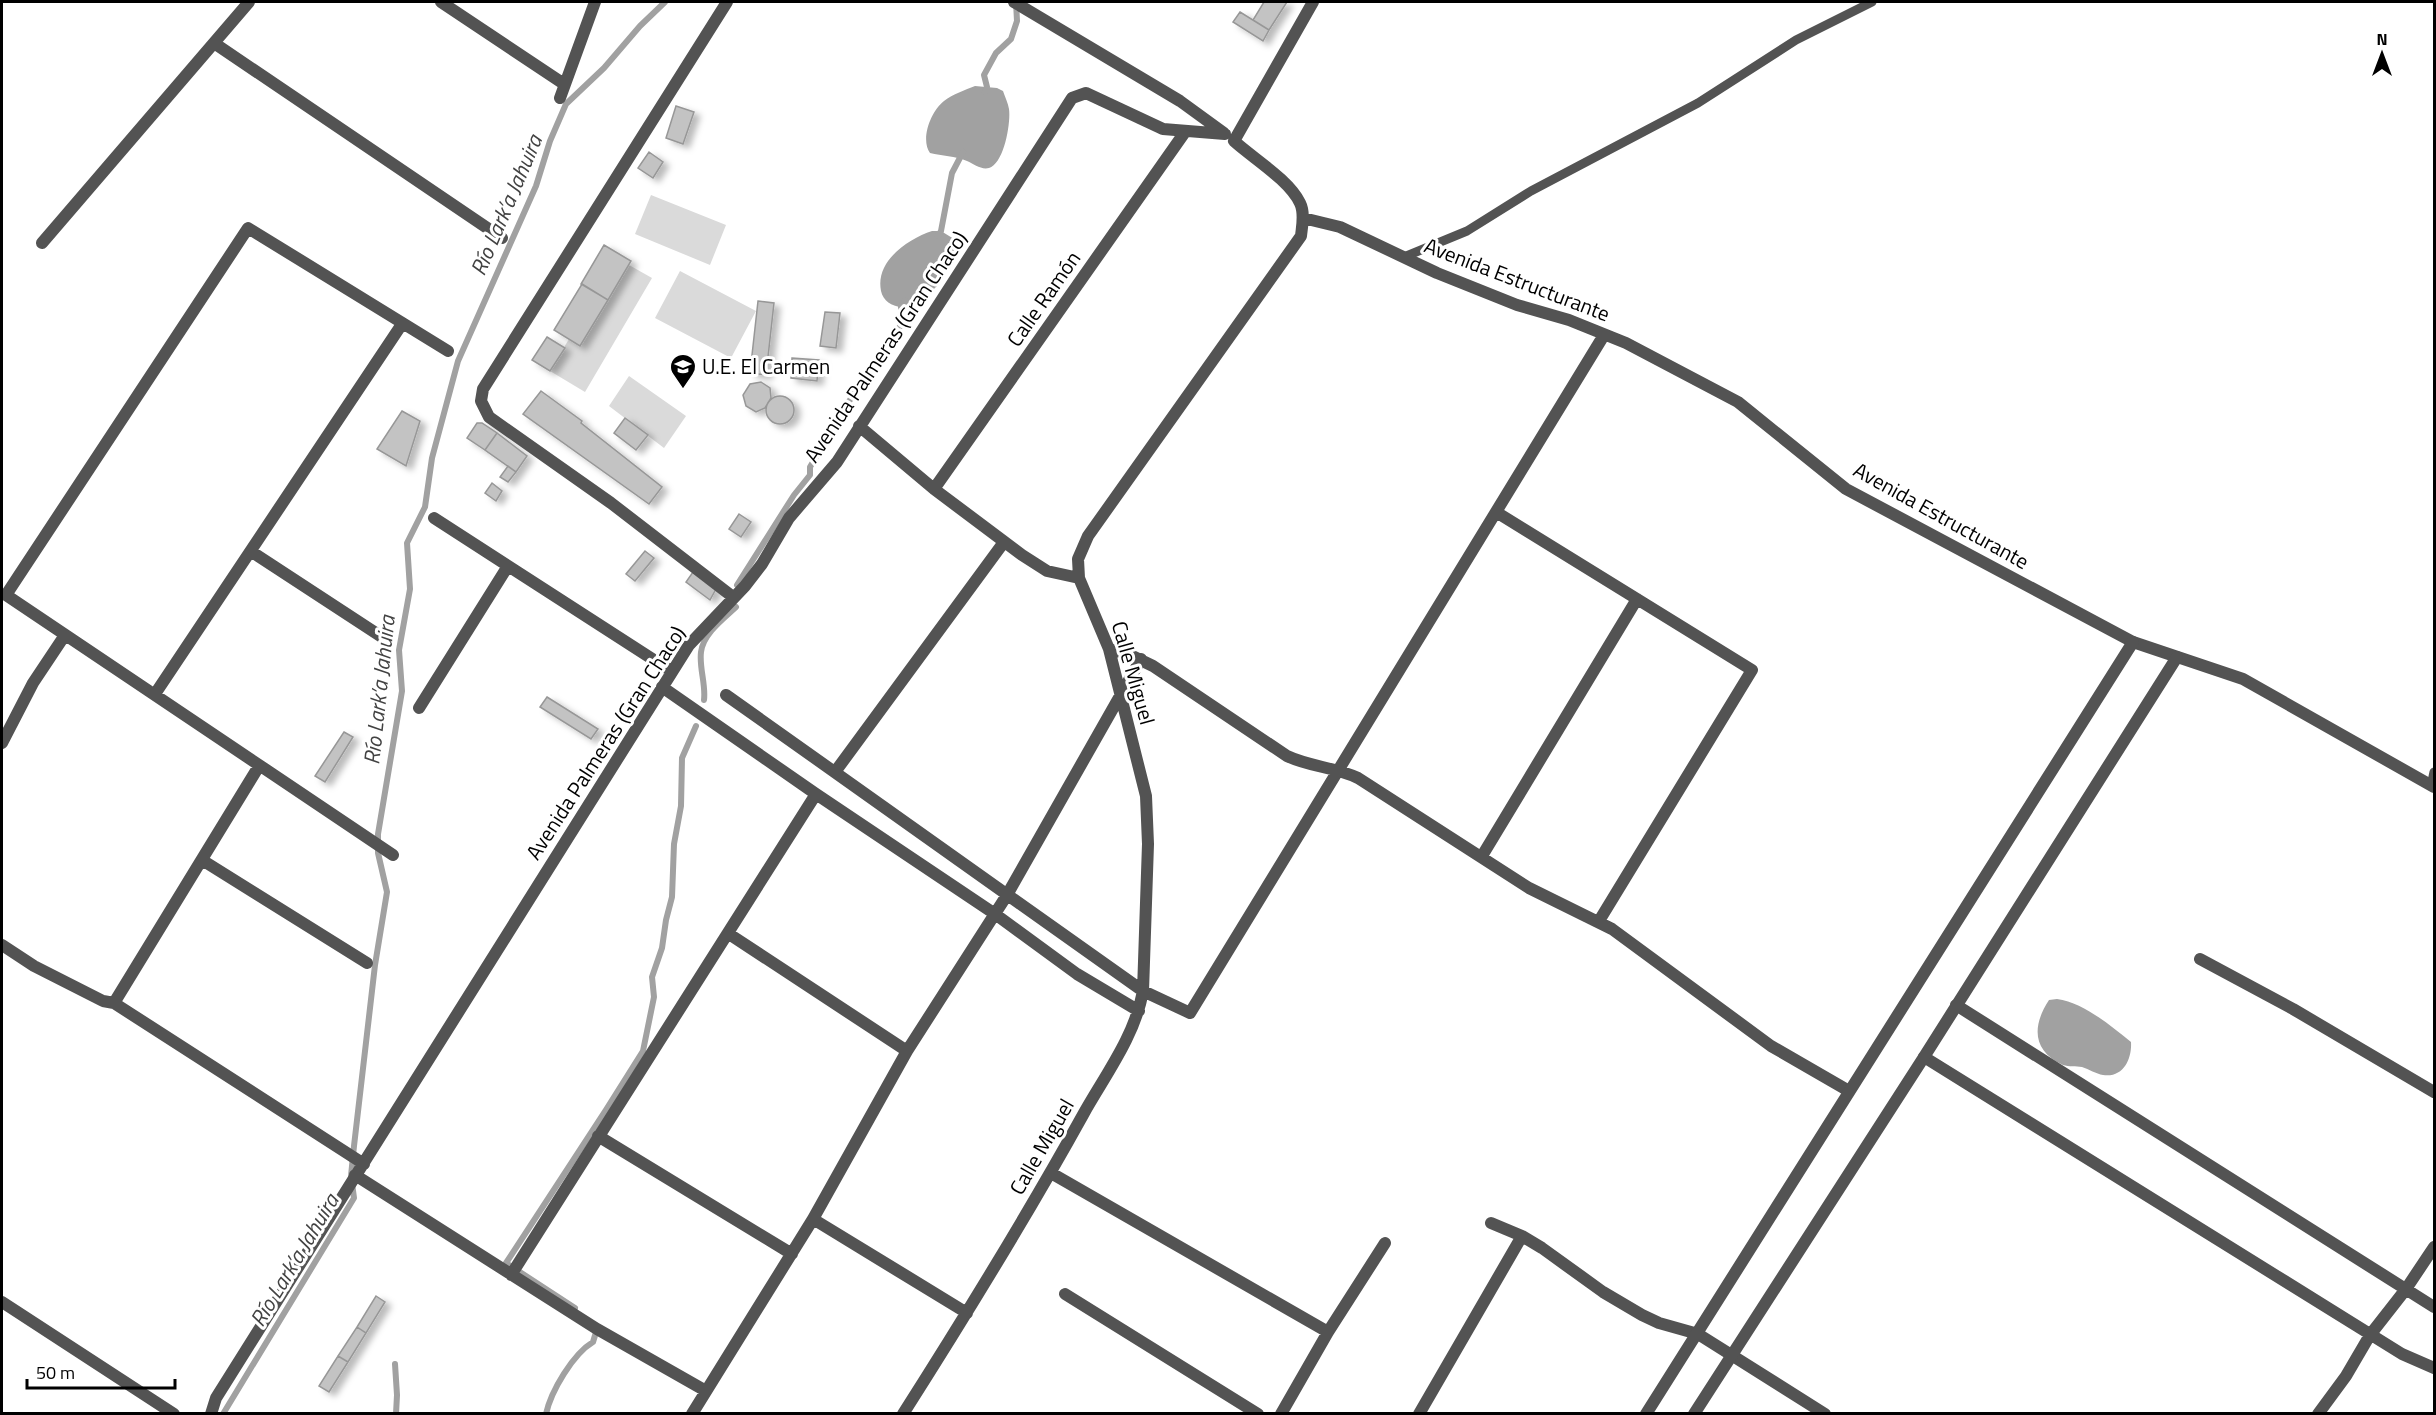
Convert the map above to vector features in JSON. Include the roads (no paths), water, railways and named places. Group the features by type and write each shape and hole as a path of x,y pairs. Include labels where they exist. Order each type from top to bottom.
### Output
{"street":[{"path":"42,243 249,2"},
{"path":"441,2 564,84"},
{"path":"560,98 596,2"},
{"path":"727,2 483,389 481,401 489,417 611,503 733,597"},
{"path":"1014,2 1180,101 1230,138 1287,185 1301,204 1303,218"},
{"path":"1230,138 1313,2"},
{"path":"214,43 502,238"},
{"name":"Avenida Palmeras (Gran Chaco)","path":"211,1413 216,1398 688,645 756,571 789,518 837,462 1072,98 1086,93 1163,129 1230,138"},
{"name":"Calle Ramón","path":"934,489 1185,132"},
{"name":"Avenida Estructurante","path":"1303,218 1340,226 1437,273 1517,305 1569,320 1604,334 1738,402 1846,489 2133,642 2243,679 2433,786"},
{"name":"Calle Miguel","path":"903,1413 968,1313 1051,1173 1128,1037 1139,1011 1143,991 1148,844 1146,796 1109,649 1079,578 1078,559 1088,536 1301,236 1303,218"},
{"path":"393,855 6,595 248,228 448,351"},
{"path":"155,694 252,552 402,324"},
{"path":"726,695 1143,991 1190,1013 1604,334"},
{"path":"859,426 934,489 1004,542 1047,571 1079,578"},
{"path":"1496,512 1752,670 1599,921"},
{"path":"434,518 671,671"},
{"path":"835,772 1004,542"},
{"path":"252,552 385,639"},
{"path":"418,708 508,566"},
{"path":"1482,856 1637,599"},
{"path":"2,743 33,683 65,635"},
{"path":"1646,1413 2133,642"},
{"path":"1109,649 1141,659 1287,756 1358,778 1529,888 1599,921 1771,1046 1849,1091"},
{"path":"1694,1413 1924,1056 2176,657"},
{"path":"692,1413 813,1219 907,1051 1008,895 1141,659"},
{"path":"662,687 995,914 1077,974 1139,1011"},
{"path":"114,1003 259,766"},
{"path":"511,1275 816,794"},
{"path":"202,860 367,963"},
{"path":"729,934 907,1051"},
{"path":"2,945 34,966 103,1001 114,1003 364,1164"},
{"path":"2200,959 2293,1009 2434,1092"},
{"path":"1956,1005 2434,1308"},
{"path":"1924,1056 2370,1335 2402,1354 2434,1368"},
{"path":"598,1136 792,1254"},
{"path":"1051,1173 1328,1332"},
{"path":"355,1175 597,1329 706,1391"},
{"path":"813,1219 968,1313"},
{"path":"1491,1223 1522,1236 1625,1305 1659,1323 1698,1334 1825,1413"},
{"path":"1419,1413 1522,1236"},
{"path":"1281,1413 1328,1332 1385,1243"},
{"path":"2318,1413 2346,1376 2370,1335 2406,1289 2434,1247"},
{"path":"1065,1294 1258,1413"},
{"path":"2,1302 119,1380 174,1413"}],"lane":[{"path":"1404,257 1421,248 1461,234 1531,191 1698,103 1796,40 1872,2"},
{"path":"2433,786 2434,772"}],"waterway":[{"name":"Río Lark’a Jahuira","path":"223,1414 354,1198 351,1176 354,1146 375,965 387,892 378,853 378,834 402,691 399,650 410,589 407,543 425,507 432,458 458,361 536,186 550,141 566,104 604,68 640,26 665,2"},
{"name":"Río Lark’a Jahuira","path":"985,92 987,87 984,75 996,53 1011,39 1017,21 1016,2"},
{"name":"Río Lark’a Jahuira","path":"938,236 941,231 952,173 963,152"},
{"name":"Río Lark’a Jahuira","path":"737,585 794,495 810,475 810,467 866,373 899,329 903,316 901,307 905,300"},
{"name":"Río Lark’a Jahuira","path":"704,700 701,652 705,639 714,627 736,607"},
{"name":"Río Lark’a Jahuira","path":"575,1308 506,1263 643,1051 654,997 652,977 662,948 672,897 674,844 681,806 682,758 696,726"},
{"name":"Río Lark’a Jahuira","path":"546,1414 564,1374 578,1355 593,1342 597,1329"},
{"name":"Río Lark’a Jahuira","path":"395,1364 396,1414"}],"place":[{"name":"U.E. El Carmen","path":"683,390"}]}
